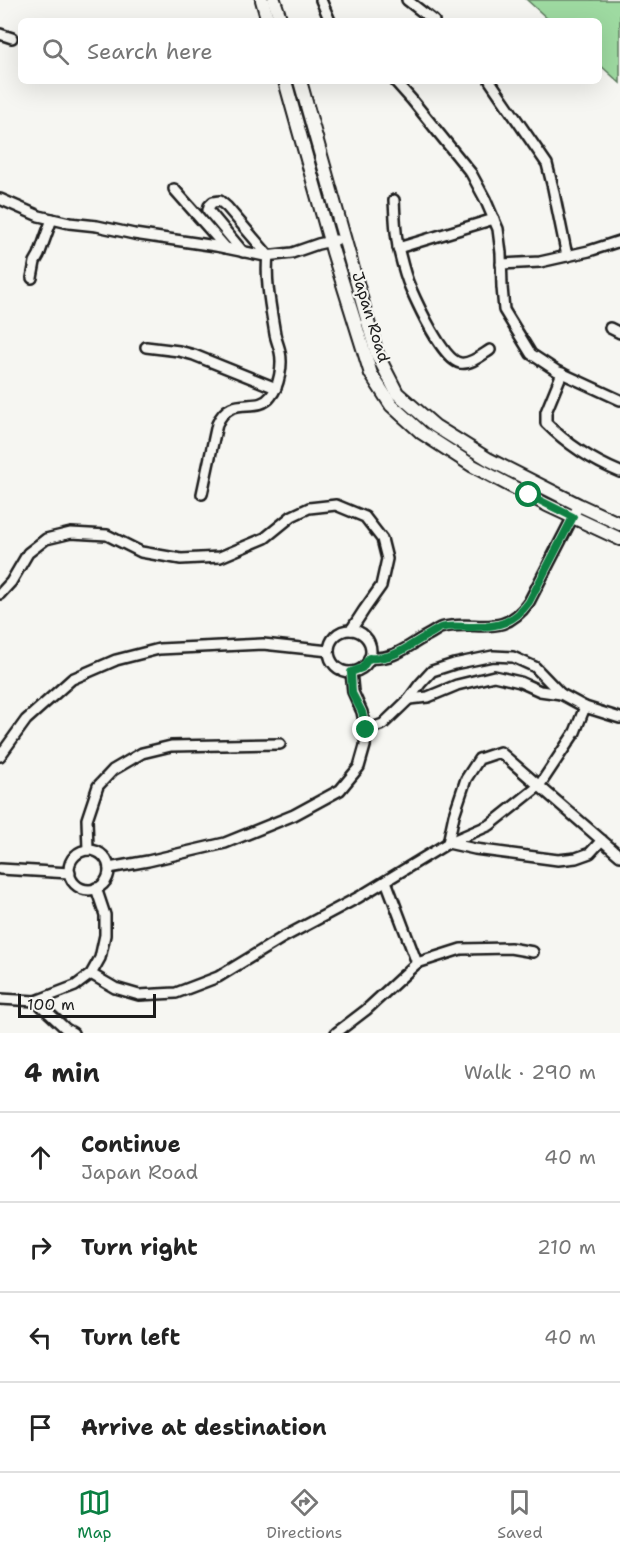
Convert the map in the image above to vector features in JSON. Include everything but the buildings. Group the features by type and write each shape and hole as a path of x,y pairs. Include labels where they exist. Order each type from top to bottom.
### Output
{"main road":[{"path":"262,0 267,18"},
{"path":"274,0 280,18"},
{"name":"Japan Road","path":"286,84 330,241 371,374 391,405 422,433 473,466 620,539"},
{"name":"Japan Road","path":"301,84 377,354 397,393 435,426 488,459 620,524"}],"street":[{"path":"321,0 329,18"},
{"path":"407,0 430,18"},
{"path":"0,34 12,38"},
{"path":"398,84 471,173 485,199 498,230 504,310 531,354 562,373 620,400"},
{"path":"492,84 547,164 567,256"},
{"path":"174,189 226,248"},
{"path":"0,199 39,216 52,219 268,255 292,253 344,238"},
{"path":"394,200 398,248 409,285 437,341 448,355 462,364 490,350"},
{"path":"202,494 220,417 225,410 262,403 271,396 276,388 281,364 267,275 268,255 227,207 220,201 213,202 208,210 243,252"},
{"path":"32,278 35,262 52,219"},
{"path":"398,248 494,219"},
{"path":"501,264 540,262 620,241"},
{"path":"610,328 620,333"},
{"path":"146,347 194,355 276,388"},
{"path":"562,373 546,412 546,423 580,452 620,472"},
{"path":"0,594 11,582 28,553 45,538 71,533 106,536 141,552 181,560 220,557 265,538 300,512 309,508 336,505 365,517 382,539 387,559 381,586 351,630"},
{"path":"369,658 386,658 402,652 439,628 498,625 521,613 529,602 579,505"},
{"path":"351,630 363,635 370,646 369,658 362,668 351,672 344,671 333,664 329,651 333,638 351,630"},
{"path":"0,756 26,720 72,679 116,660 159,649 263,644 329,651"},
{"path":"366,730 383,724 409,699 432,671 493,656 513,657 535,667 561,694 585,707 619,716"},
{"path":"109,868 225,843 294,815 340,790 360,767 365,746 366,730 362,712 352,693 351,672"},
{"path":"409,699 428,697 457,685 494,676 520,682 540,692 561,694"},
{"path":"91,974 115,988 139,995 176,993 218,977 282,938 359,897 448,843 490,825 539,786 575,732 585,707"},
{"path":"88,850 87,819 98,786 113,770 142,753 171,746 280,744"},
{"path":"448,843 454,815 466,779 478,759 500,752 620,856"},
{"path":"448,843 475,849 558,860 576,858 590,853 602,840"},
{"path":"88,850 94,850 104,857 109,868 106,880 96,888 89,890 82,888 72,880 69,873 72,860 81,851 88,850"},
{"path":"0,869 69,873"},
{"path":"386,881 417,963"},
{"path":"0,999 36,1001 75,986 91,974 100,958 105,935 105,915 96,888"},
{"path":"336,1033 366,1010 417,963 461,949 510,948 533,952"},
{"path":"36,1001 73,1033"}],"green space":[{"path":"527,0 620,0 620,83 602,67 602,18 547,18"}],"route":[{"path":"366,730 362,712 352,693 351,672 362,668 369,658 386,658 402,652 439,628 498,625 509,621 521,613 529,602 573,517 529,495"}]}
